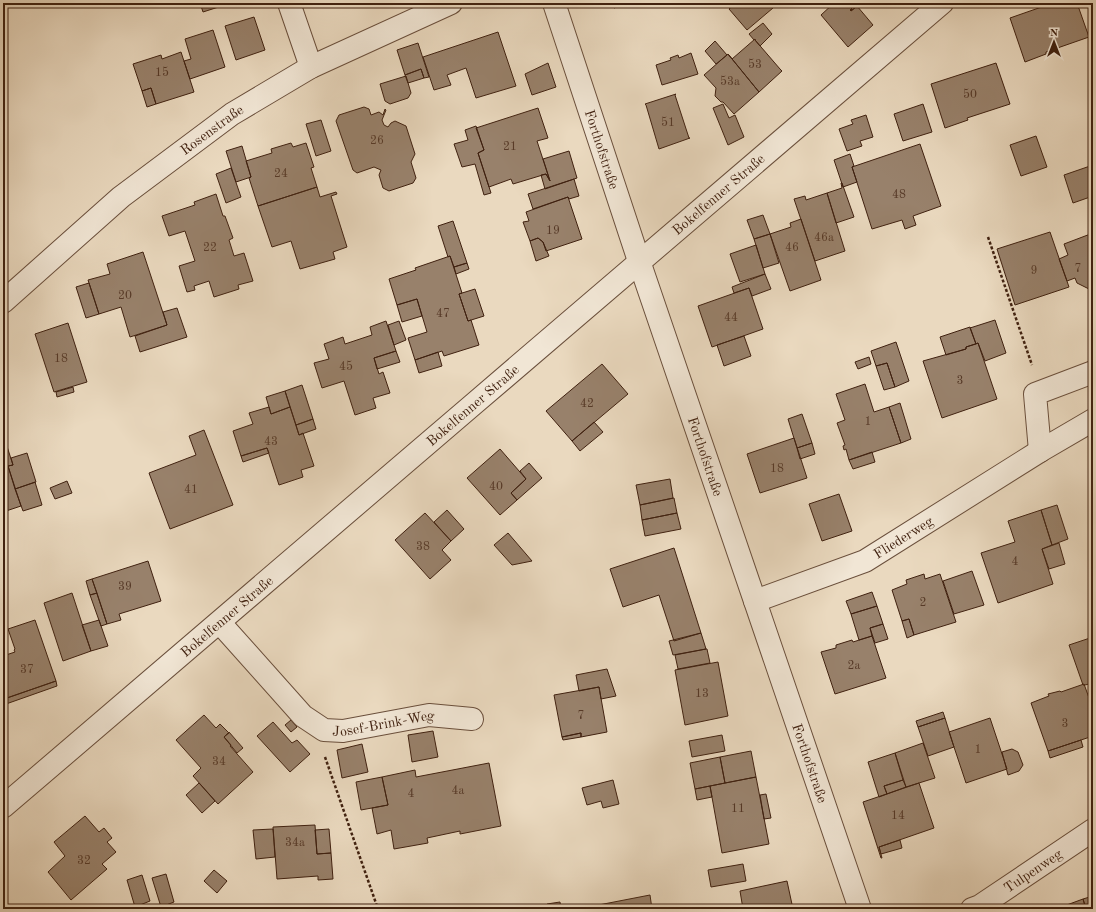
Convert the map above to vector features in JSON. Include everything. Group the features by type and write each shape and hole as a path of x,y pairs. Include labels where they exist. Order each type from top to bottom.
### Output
{"street":[{"path":"290,3 311,67"},
{"name":"Rosenstraße","path":"3,302 120,197 232,114 311,67 451,3"},
{"name":"Forthofstraße","path":"554,3 639,261 860,909"},
{"name":"Bokelfenner Straße","path":"3,806 220,623 639,261 942,3"},
{"path":"1040,451 1035,394 1093,372"},
{"name":"Fliederweg","path":"755,602 865,561 1040,451 1093,420"},
{"name":"Josef-Brink-Weg","path":"220,623 303,716 324,730 342,731 429,715 472,719"},
{"name":"Tulpenweg","path":"972,909 980,906 1093,830"}],"path":[{"path":"988,237 1041,392"},
{"path":"324,730 321,746 378,909"}],"building":[{"path":"200,3 231,3 203,12"},
{"path":"612,3 628,3 614,8"},
{"path":"736,3 768,3 773,8 747,30 729,9"},
{"path":"834,3 846,3 852,9 850,10 851,11 857,6 873,25 848,47 821,15"},
{"path":"846,3 861,3 851,11 850,10 852,9"},
{"path":"1053,3 1077,3 1089,37 1046,52 1046,54 1025,62 1010,18"},
{"path":"254,17 265,50 236,60 225,26"},
{"path":"763,23 772,34 760,46 749,34"},
{"path":"213,30 225,67 190,79 184,61 191,59 185,39"},
{"path":"498,32 516,86 476,98 466,68 447,75 451,85 434,90 423,57"},
{"path":"755,39 782,71 759,92 732,59"},
{"path":"715,41 727,55 716,64 705,51"},
{"path":"418,43 429,77 424,78 421,69 405,75 397,50"},
{"path":"181,52 194,92 156,104 151,88 142,91 133,64 161,55 162,59"},
{"path":"691,53 698,74 662,85 656,65 671,60 670,58 678,55 679,58"},
{"path":"728,54 759,92 734,114 715,96 716,88 704,75"},
{"path":"548,63 556,87 532,95 525,74"},
{"path":"996,63 1010,104 967,118 968,120 945,128 931,84"},
{"path":"421,69 424,78 408,83 405,75"},
{"path":"406,76 411,93 408,98 390,104 385,101 380,84"},
{"path":"151,88 156,104 147,107 142,91"},
{"path":"676,94 675,95 690,138 659,149 645,104"},
{"path":"723,104 729,118 735,115 744,137 728,145 713,108"},
{"path":"923,104 932,132 903,141 894,114"},
{"path":"364,107 369,109 371,115 379,112 383,115 385,109 386,110 382,120 384,125 388,127 395,121 406,126 415,154 411,162 416,178 413,183 389,191 383,188 379,175 381,170 374,167 357,173 353,170 336,121 339,115"},
{"path":"538,108 548,138 537,141 550,181 546,174 513,184 511,179 489,187 478,153 484,150 476,128"},
{"path":"866,115 873,137 860,141 862,146 847,151 839,129 853,124 851,120"},
{"path":"321,120 331,151 316,156 306,124"},
{"path":"476,126 484,150 478,153 491,193 484,195 475,164 462,167 454,144 468,140 465,130"},
{"path":"1036,136 1047,167 1021,176 1010,145"},
{"path":"291,143 293,147 306,143 314,167 311,168 317,187 258,206 249,178 251,177 246,161 272,153 271,149"},
{"path":"920,144 941,206 913,216 916,225 905,229 902,220 872,229 852,167"},
{"path":"242,146 251,177 236,182 226,151"},
{"path":"569,151 577,178 545,189 541,175 546,174 550,181 543,159"},
{"path":"850,154 854,166 852,167 857,182 843,187 834,160"},
{"path":"1093,165 1093,196 1073,203 1064,175"},
{"path":"231,168 241,197 226,203 216,174"},
{"path":"574,179 579,196 569,199 568,197 533,209 528,194"},
{"path":"841,183 854,217 836,223 827,193 842,188"},
{"path":"317,187 320,197 336,192 337,194 331,196 347,247 333,252 335,259 300,269 291,241 272,247 258,206"},
{"path":"827,193 845,251 815,261 794,199 805,196 806,200"},
{"path":"216,194 223,216 225,216 233,238 229,240 234,256 244,253 253,281 238,285 239,289 214,297 209,281 194,286 195,290 187,292 179,266 195,261 185,231 169,236 162,216 195,205 194,202"},
{"path":"568,197 582,239 546,251 543,242 538,238 530,241 523,222 529,221 526,212"},
{"path":"763,215 770,234 754,239 747,220"},
{"path":"801,219 821,280 790,291 770,234 791,227 790,223"},
{"path":"453,221 467,263 454,267 450,256 448,257 438,226"},
{"path":"1050,232 1069,287 1015,305 997,249"},
{"path":"1093,233 1093,291 1077,283 1075,278 1067,281 1059,259 1068,255 1064,244"},
{"path":"770,234 779,263 763,268 754,239"},
{"path":"538,238 543,242 549,256 536,261 530,241"},
{"path":"756,245 765,274 740,282 730,254"},
{"path":"143,252 167,325 130,337 121,307 99,314 88,280 110,274 107,264"},
{"path":"450,256 462,293 459,294 468,321 471,320 479,345 444,356 442,351 415,360 408,338 427,332 417,299 397,305 389,279"},
{"path":"467,263 469,269 456,274 454,267"},
{"path":"765,274 771,289 752,296 749,288 734,293 732,287"},
{"path":"89,283 99,314 86,318 76,287"},
{"path":"749,288 763,329 712,347 698,306"},
{"path":"475,289 484,316 468,321 459,294"},
{"path":"417,299 422,316 402,322 397,305"},
{"path":"177,308 187,337 140,352 135,336 167,325 163,312"},
{"path":"995,320 1006,353 985,361 970,328"},
{"path":"386,321 396,351 374,358 379,374 383,372 390,393 373,398 376,408 355,415 344,381 322,388 314,363 329,359 324,344 343,337 345,344 372,335 370,327"},
{"path":"399,321 406,340 394,345 388,325"},
{"path":"68,323 87,382 54,392 35,334"},
{"path":"970,327 976,344 966,347 966,349 946,355 940,337"},
{"path":"744,336 751,356 724,366 717,345"},
{"path":"896,342 909,381 895,387 887,363 876,366 871,351"},
{"path":"978,343 997,399 942,418 923,361 966,349 966,347"},
{"path":"396,351 400,362 377,369 374,358"},
{"path":"438,352 442,366 419,373 415,360"},
{"path":"869,357 871,364 858,369 855,362"},
{"path":"887,363 895,387 884,390 876,366"},
{"path":"602,364 628,394 572,441 546,411"},
{"path":"865,384 874,412 889,407 901,443 849,460 846,449 844,450 843,446 845,445 837,423 845,420 836,394"},
{"path":"302,385 313,419 296,425 285,391"},
{"path":"73,387 74,392 57,397 56,392"},
{"path":"285,391 290,407 271,414 266,397"},
{"path":"900,403 911,439 901,443 889,407"},
{"path":"269,407 271,414 290,407 299,435 303,433 314,466 301,470 303,477 279,485 267,448 241,456 233,431 253,424 249,413"},
{"path":"802,414 812,443 797,448 788,419"},
{"path":"313,419 316,429 299,435 296,425"},
{"path":"594,422 603,432 580,451 572,441"},
{"path":"204,430 233,505 170,529 149,473 196,455 189,436"},
{"path":"3,434 13,465 3,467"},
{"path":"794,438 807,478 760,493 747,454"},
{"path":"812,443 815,454 800,459 797,448"},
{"path":"267,448 269,453 243,462 241,456"},
{"path":"500,449 526,479 511,493 517,500 500,515 467,478"},
{"path":"872,452 875,462 853,469 849,460"},
{"path":"27,453 36,482 15,489 8,466 13,465 11,458"},
{"path":"529,463 542,478 517,500 511,493 526,479 520,471"},
{"path":"8,466 21,506 3,512 3,467"},
{"path":"670,479 673,498 640,505 636,485"},
{"path":"67,481 72,493 55,499 50,488"},
{"path":"35,482 42,505 23,511 15,489"},
{"path":"839,494 852,531 822,541 809,504"},
{"path":"674,498 677,513 642,520 640,505"},
{"path":"1057,505 1068,539 1052,545 1041,510"},
{"path":"447,510 464,529 451,541 434,522"},
{"path":"1041,510 1052,545 1042,549 1053,584 998,603 981,553 1015,542 1008,521"},
{"path":"425,513 451,541 442,550 451,560 430,579 395,540"},
{"path":"677,513 681,529 645,536 642,520"},
{"path":"508,533 532,561 512,565 494,545"},
{"path":"1059,543 1065,564 1049,569 1042,549"},
{"path":"674,548 701,633 674,641 659,595 623,607 610,569"},
{"path":"148,561 161,601 119,614 121,620 107,624 92,579"},
{"path":"972,571 984,605 954,614 943,581"},
{"path":"924,574 925,579 940,574 956,622 914,635 909,619 902,621 892,590 907,584 906,580"},
{"path":"92,579 97,593 90,595 86,581"},
{"path":"872,592 877,606 851,614 846,601"},
{"path":"72,593 91,651 63,661 44,603"},
{"path":"97,593 107,624 101,626 90,595"},
{"path":"877,606 883,624 870,628 872,636 859,640 851,614"},
{"path":"909,619 914,635 907,638 902,621"},
{"path":"35,620 56,681 4,699 3,656 15,652 8,629"},
{"path":"99,620 108,646 91,651 82,625"},
{"path":"883,624 888,639 875,643 870,628"},
{"path":"701,633 706,649 673,655 669,641"},
{"path":"872,636 886,678 835,694 821,652 836,648 836,645 852,640 853,642"},
{"path":"1093,637 1093,683 1083,685 1069,645"},
{"path":"707,649 710,663 678,669 675,655"},
{"path":"718,662 728,716 685,725 675,670"},
{"path":"607,669 616,696 601,699 599,687 579,691 576,675"},
{"path":"56,681 57,686 6,704 4,699"},
{"path":"1084,684 1093,709 1093,736 1048,751 1031,703 1049,696 1048,694 1061,692"},
{"path":"599,687 607,732 581,737 581,733 562,737 554,695"},
{"path":"943,712 945,718 918,727 916,721"},
{"path":"204,715 216,728 220,724 229,733 224,737 253,772 218,804 193,776 201,768 176,740"},
{"path":"945,718 954,747 928,756 918,727"},
{"path":"990,718 1007,769 966,783 949,732"},
{"path":"291,720 297,727 291,732 285,725"},
{"path":"273,722 292,743 297,740 310,754 290,772 257,736"},
{"path":"433,731 438,757 412,762 408,735"},
{"path":"229,732 243,748 237,753 224,737"},
{"path":"581,733 581,737 563,740 562,737"},
{"path":"722,735 725,751 692,757 689,741"},
{"path":"1081,740 1083,747 1050,758 1048,751"},
{"path":"923,743 935,778 906,787 895,753"},
{"path":"362,744 368,772 342,778 337,750"},
{"path":"1012,749 1018,752 1023,765 1019,771 1008,775 1002,752"},
{"path":"751,751 756,777 725,783 720,757"},
{"path":"895,753 903,780 884,786 887,794 879,797 868,762"},
{"path":"720,757 725,783 695,789 690,763"},
{"path":"489,763 501,826 460,834 460,831 427,838 428,843 394,849 391,830 377,834 372,808 388,805 382,777 415,770 416,777"},
{"path":"382,777 388,805 361,810 356,782"},
{"path":"756,777 769,844 722,853 710,786"},
{"path":"613,780 619,804 603,808 601,801 587,805 582,788"},
{"path":"903,780 906,787 887,794 884,786"},
{"path":"199,783 215,801 202,813 186,795"},
{"path":"919,783 934,828 879,847 881,858 863,802"},
{"path":"710,786 712,797 697,800 695,789"},
{"path":"766,794 771,818 764,819 760,795"},
{"path":"85,816 99,832 104,828 112,838 107,842 116,852 102,864 107,869 71,900 48,872 65,856 54,842"},
{"path":"315,825 317,854 331,853 333,879 318,880 318,876 277,879 273,827"},
{"path":"273,829 275,857 256,859 253,830"},
{"path":"329,829 331,853 317,854 315,830"},
{"path":"900,840 902,848 881,854 879,847"},
{"path":"743,864 746,881 711,887 708,870"},
{"path":"214,870 227,881 217,893 204,881"},
{"path":"166,874 174,902 161,907 152,878"},
{"path":"142,875 150,901 135,907 127,880"},
{"path":"787,881 793,909 743,909 740,891"},
{"path":"650,895 652,909 578,909"},
{"path":"1093,896 1093,909 1086,909 1083,899"},
{"path":"1083,899 1086,909 1065,909 1064,906"},
{"path":"560,902 561,909 547,909 547,904"}]}
